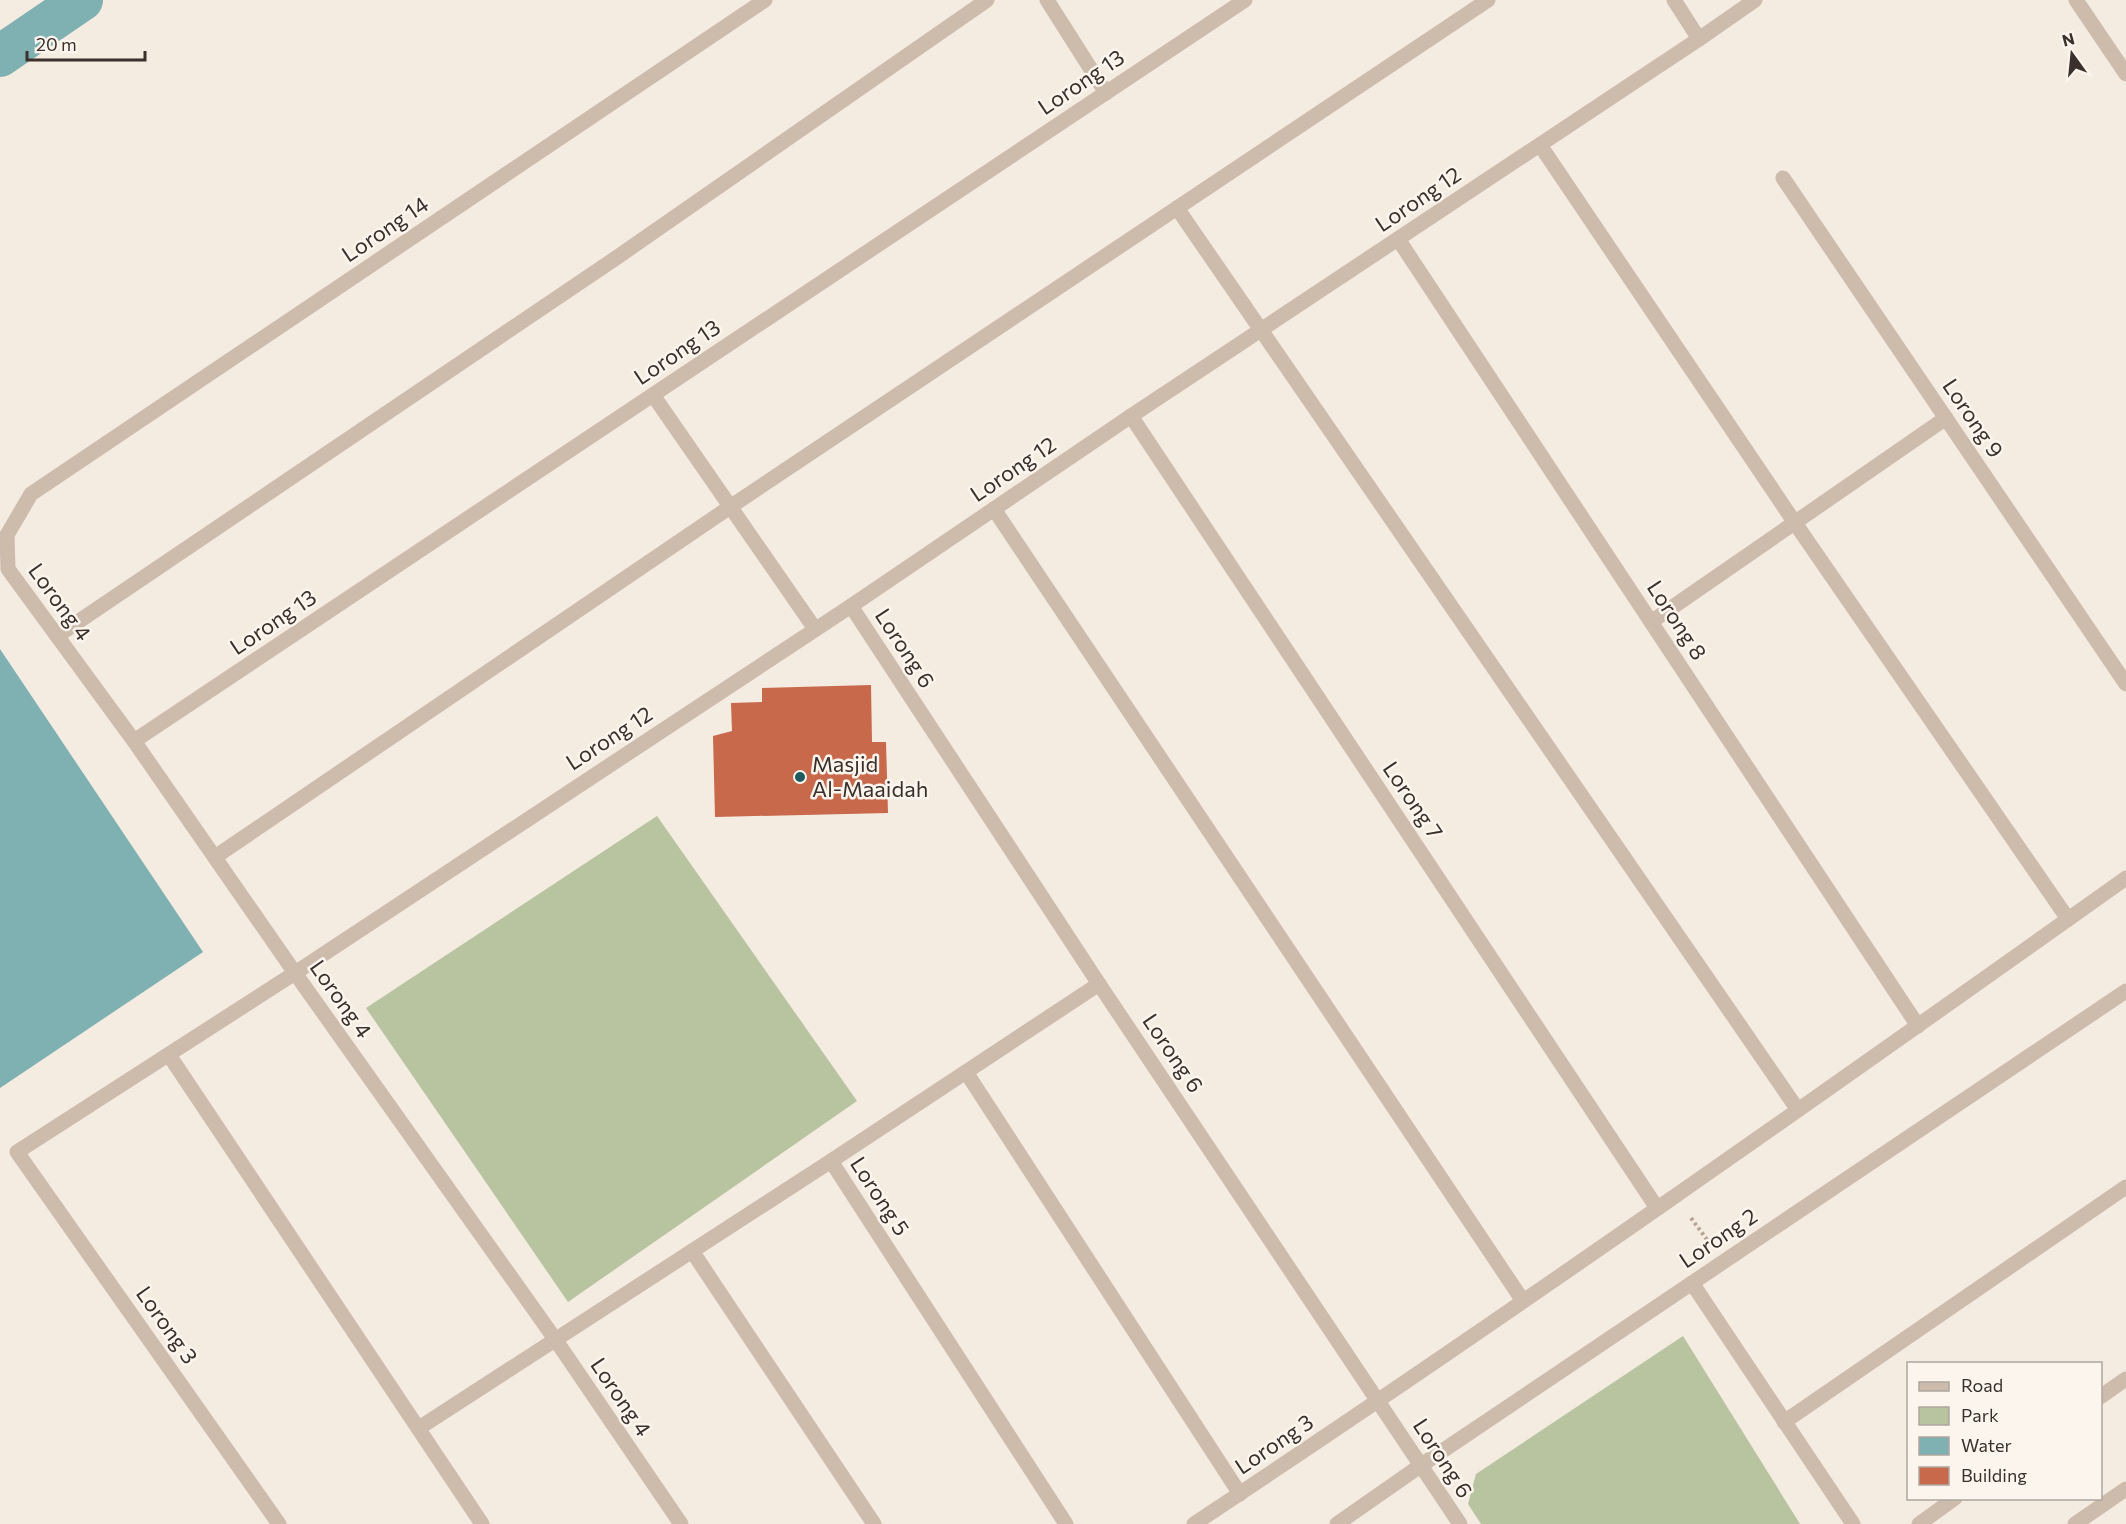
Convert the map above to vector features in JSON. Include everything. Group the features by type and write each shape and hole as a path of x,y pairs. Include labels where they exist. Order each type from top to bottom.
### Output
{"street":[{"name":"Lorong 14","path":"31,494 765,0"},
{"path":"57,636 616,258 987,0"},
{"path":"1047,0 1106,93"},
{"name":"Lorong 13","path":"134,741 1245,0"},
{"path":"214,857 730,507 1488,0"},
{"path":"1674,0 1699,39"},
{"name":"Lorong 12","path":"17,1152 295,973 850,606 1755,0"},
{"path":"2076,0 2126,74"},
{"path":"1540,145 1795,523 2068,920"},
{"name":"Lorong 9","path":"1783,178 2126,684"},
{"path":"1177,208 1798,1110"},
{"name":"Lorong 8","path":"1398,239 1918,1026"},
{"path":"653,395 815,629"},
{"name":"Lorong 7","path":"1131,416 1657,1208"},
{"path":"1651,622 1946,418"},
{"name":"Lorong 4","path":"31,494 7,535 8,569 134,741 295,973 555,1339 681,1524"},
{"path":"994,509 1523,1301"},
{"name":"Lorong 6","path":"850,606 1099,984 1460,1524"},
{"name":"Lorong 3","path":"1194,1524 1379,1401 1918,1026 2126,878"},
{"name":"Lorong 5","path":"1066,1524 831,1161 1099,984"},
{"name":"Lorong 2","path":"1337,1524 2126,991"},
{"path":"169,1055 482,1524"},
{"path":"966,1072 1240,1494"},
{"name":"Lorong 3","path":"17,1152 279,1524"},
{"path":"418,1428 831,1161"},
{"path":"1784,1422 2126,1187"},
{"path":"692,1251 874,1524"},
{"path":"1692,1283 1853,1524"},
{"path":"2102,1396 2126,1379"},
{"path":"2075,1524 2126,1489"},
{"path":"1919,1524 1952,1500"}],"path":[{"path":"1675,1195 1723,1262"}],"green space":[{"path":"657,816 857,1101 568,1302 366,1008"},
{"path":"1683,1336 1800,1524 1481,1524 1468,1504 1476,1474"}],"water":[{"path":"0,649 203,952 0,1088"}],"building":[{"name":"Masjid Al-Maaidah","path":"871,685 872,742 886,742 888,813 715,817 713,736 732,731 731,703 762,702 762,688"}],"waterway":[{"path":"0,56 82,0"}],"place":[{"name":"Masjid Al-Maaidah","path":"800,777"}]}
